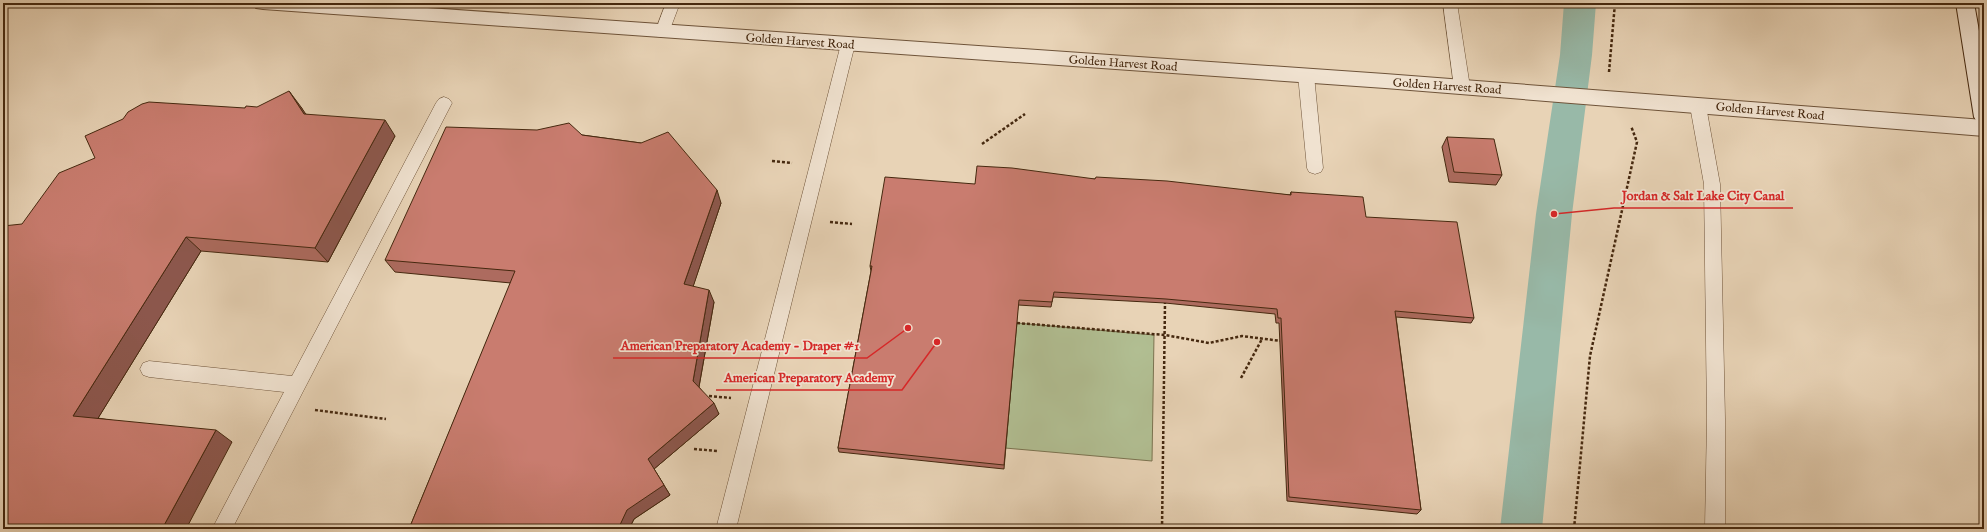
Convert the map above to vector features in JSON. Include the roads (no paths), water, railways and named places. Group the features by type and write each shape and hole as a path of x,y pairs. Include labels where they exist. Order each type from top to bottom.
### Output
{"street":[{"name":"Golden Harvest Road","path":"263,3 662,32 1306,75 1984,128"},
{"path":"1965,3 1984,117"}],"lane":[{"path":"662,32 673,3"},
{"path":"1450,3 1462,87"},
{"path":"726,529 848,44"},
{"path":"1306,75 1315,168"},
{"path":"222,529 444,103"},
{"path":"1698,106 1712,184 1716,419 1715,529"},
{"path":"149,368 297,385"}],"waterway":[{"path":"1521,529 1554,214 1576,55 1580,3"}],"place":[{"name":"Jordan & Salt Lake City Canal","path":"1554,214"},
{"name":"American Preparatory Academy - Draper #1","path":"908,328"},
{"name":"American Preparatory Academy","path":"937,342"}]}
